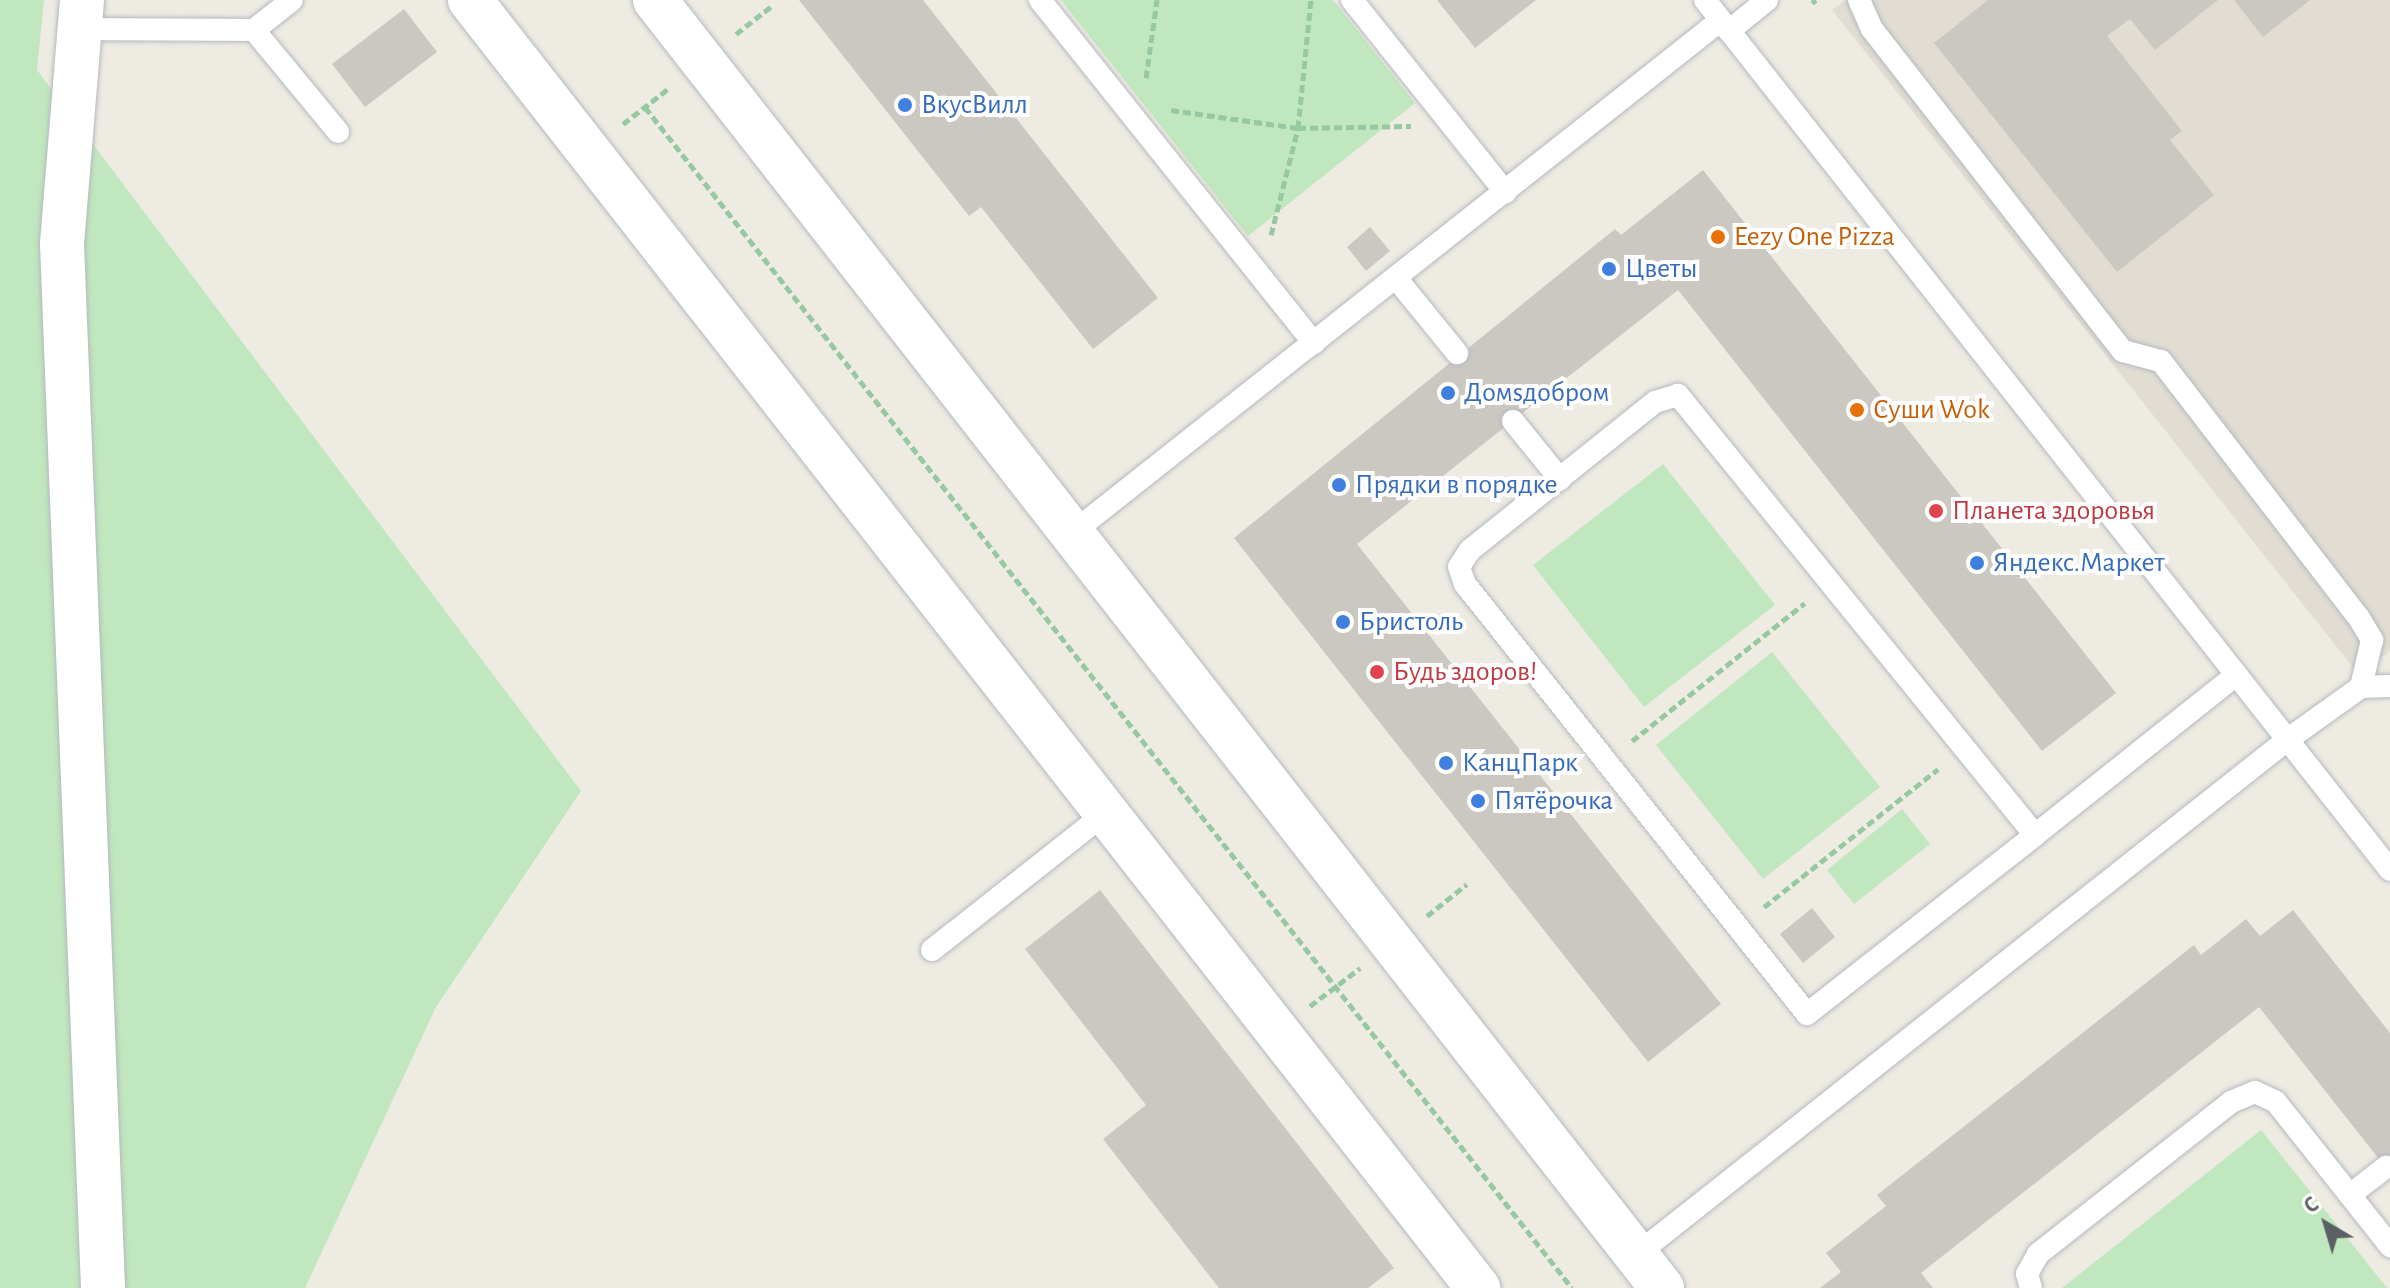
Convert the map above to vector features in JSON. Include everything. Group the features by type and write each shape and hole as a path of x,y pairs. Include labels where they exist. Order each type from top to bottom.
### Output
{"street":[{"path":"470,0 1478,1288"},
{"path":"655,0 1649,1271"},
{"path":"81,15 62,244 103,1288"}],"lane":[{"path":"81,15 254,30 292,0"},
{"path":"1040,0 1137,110 1314,343"},
{"path":"1352,0 1505,192"},
{"path":"1705,0 2390,870"},
{"path":"1072,533 1505,192 1725,25 1767,0"},
{"path":"1859,0 1872,29 2123,351 2161,361 2359,618 2372,640 2361,687"},
{"path":"254,30 338,132"},
{"path":"1396,278 1457,353"},
{"path":"2035,835 1833,581 1678,395 1655,402 1470,550 1459,567 1606,762 1807,1014 2035,835 2236,675"},
{"path":"1513,421 1560,479"},
{"path":"1649,1271 2287,740 2361,687 2390,686"},
{"path":"932,950 1104,814"},
{"path":"2031,1288 2027,1274 2038,1254 2231,1102 2255,1092 2276,1102 2390,1246"},
{"path":"2350,1195 2386,1167"}],"path":[{"path":"1157,0 1137,110 1298,128 1452,126"},
{"path":"1261,276 1298,128 1311,0"},
{"path":"728,41 773,5"},
{"path":"613,131 679,79"},
{"path":"645,107 1572,1288"},
{"path":"1606,762 1833,581"},
{"path":"1738,928 1965,747"},
{"path":"1416,924 1467,884"},
{"path":"1299,1014 1367,963"}],"shaded area":[{"path":"1846,0 2390,0 2390,651 2359,675 1832,10"}],"green space":[{"path":"0,0 44,0 37,70 581,791 436,1007 305,1288 0,1288"},
{"path":"1061,0 1333,0 1415,103 1248,236"},
{"path":"1663,464 1775,605 1644,707 1533,565"},
{"path":"1772,652 1880,787 1763,879 1656,745"},
{"path":"1902,809 1930,844 1854,904 1827,870"},
{"path":"2261,1130 2387,1288 2062,1288"}],"building":[{"path":"799,0 923,0 1158,298 1093,349 981,207 969,216"},
{"path":"1437,0 1536,0 1475,48"},
{"path":"1988,0 2218,0 2155,50 2130,19 2107,36 2182,131 2170,140 2214,195 2117,272 1934,43"},
{"path":"2234,0 2310,0 2263,37"},
{"path":"404,9 437,52 365,107 332,64"},
{"path":"1703,170 2116,693 2042,751 1678,290 1357,544 1721,1004 1648,1062 1234,538 1615,229 1621,235"},
{"path":"1370,227 1390,251 1366,271 1347,247"},
{"path":"1100,890 1394,1268 1368,1288 1219,1288 1103,1139 1146,1105 1025,949"},
{"path":"1812,908 1835,937 1803,963 1780,934"},
{"path":"2293,910 2390,1033 2390,1173 2259,1007 1921,1273 1933,1288 1820,1288 1841,1272 1826,1253 1886,1206 1877,1195 2194,945 2201,955 2246,919 2260,936"}],"place":[{"name":"ВкусВилл","path":"905,105"},
{"name":"Eezy One Pizza","path":"1718,237"},
{"name":"Цветы","path":"1609,269"},
{"name":"Домsдобром","path":"1448,393"},
{"name":"Суши Wok","path":"1857,410"},
{"name":"Прядки в порядке","path":"1339,485"},
{"name":"Планета здоровья","path":"1936,511"},
{"name":"Яндекс.Маркет","path":"1977,563"},
{"name":"Бристоль","path":"1343,622"},
{"name":"Будь здоров!","path":"1377,672"},
{"name":"КанцПарк","path":"1446,763"},
{"name":"Пятёрочка","path":"1478,801"}]}
